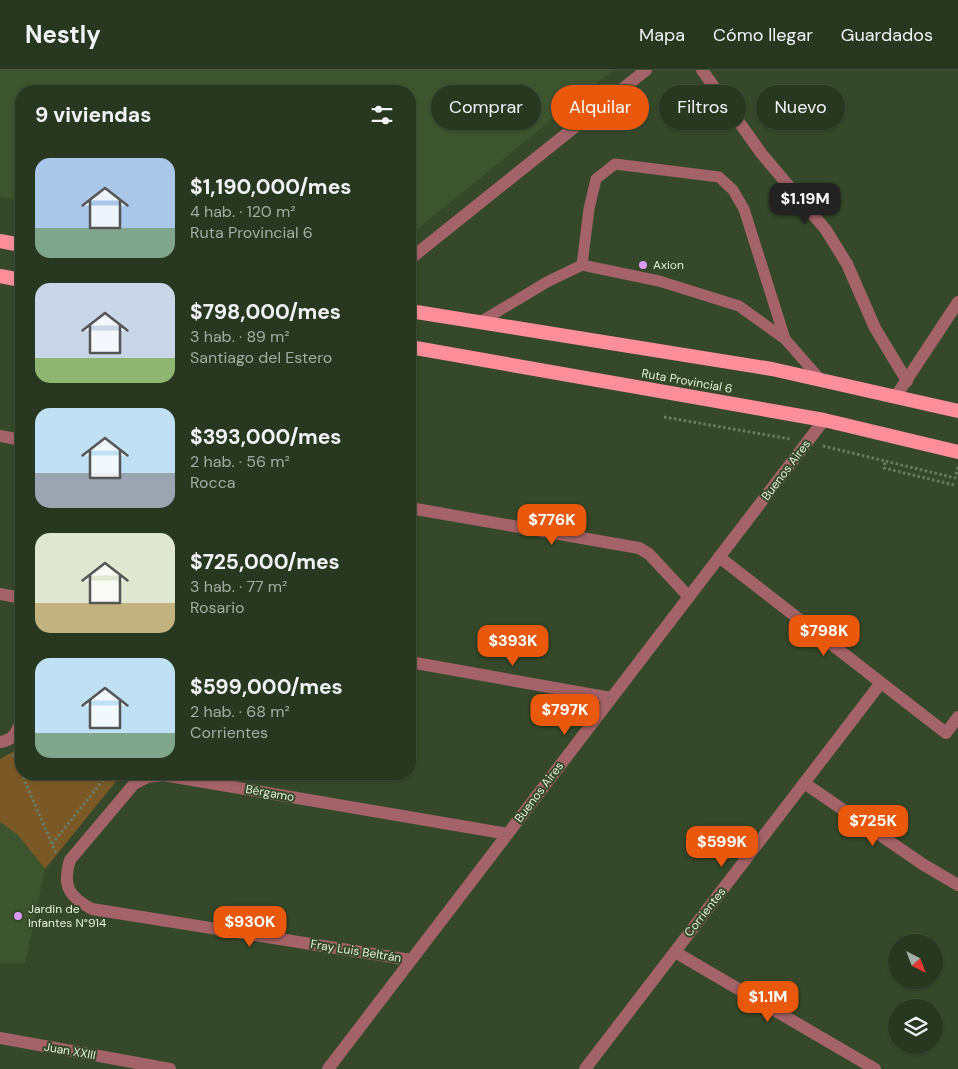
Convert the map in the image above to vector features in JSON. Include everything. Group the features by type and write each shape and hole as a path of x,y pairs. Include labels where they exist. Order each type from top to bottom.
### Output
{"highway":[{"path":"0,241 15,244"},
{"path":"0,276 15,279"},
{"name":"Ruta Provincial 6","path":"416,312 772,369 958,411"},
{"name":"Ruta Provincial 6","path":"416,348 824,420 958,452"}],"street":[{"path":"416,254 646,70"},
{"path":"702,70 761,153 826,230 847,264 875,328 907,381"},
{"path":"896,396 958,302"},
{"name":"Buenos Aires","path":"328,1069 824,420"},
{"path":"0,436 15,439"},
{"path":"416,509 639,548 649,554 689,597"},
{"path":"719,557 880,684 946,733 958,717"},
{"path":"0,594 15,597"},
{"path":"416,663 611,698"},
{"name":"Corrientes","path":"585,1069 880,684"},
{"path":"3,741 15,736"},
{"path":"66,875 70,860 134,784 142,780"},
{"name":"Bérgamo","path":"196,780 508,834"},
{"path":"804,783 924,865 958,885"},
{"name":"Fray Luis Beltrán","path":"66,875 69,889 77,901 92,909 412,960"},
{"path":"675,952 875,1069"},
{"name":"Juan XXIII","path":"0,1038 170,1069"}],"lane":[{"path":"582,266 589,209 596,179 615,164 720,178 733,190 744,209 785,340"},
{"path":"480,322 547,282 582,266 659,281 739,306 785,340 820,380"}],"path":[{"path":"664,417 807,442 955,478 958,466"},
{"path":"886,461 884,468 954,485"},
{"path":"3,741 15,762"},
{"path":"25,780 66,875"},
{"path":"52,844 103,780"}],"shaded area":[{"path":"0,70 613,70 595,85 551,85 551,120 541,129 541,85 431,85 431,130 539,130 416,230 416,85 15,85 15,199 0,197"},
{"path":"15,751 15,780 117,780 45,869 18,835 0,822 0,759"},
{"name":"Jardin de Infantes N°914","path":"0,822 18,835 45,869 25,963 0,963"}],"place":[{"name":"Axion","path":"643,265"},
{"name":"Jardin de Infantes N°914","path":"18,916"}]}
